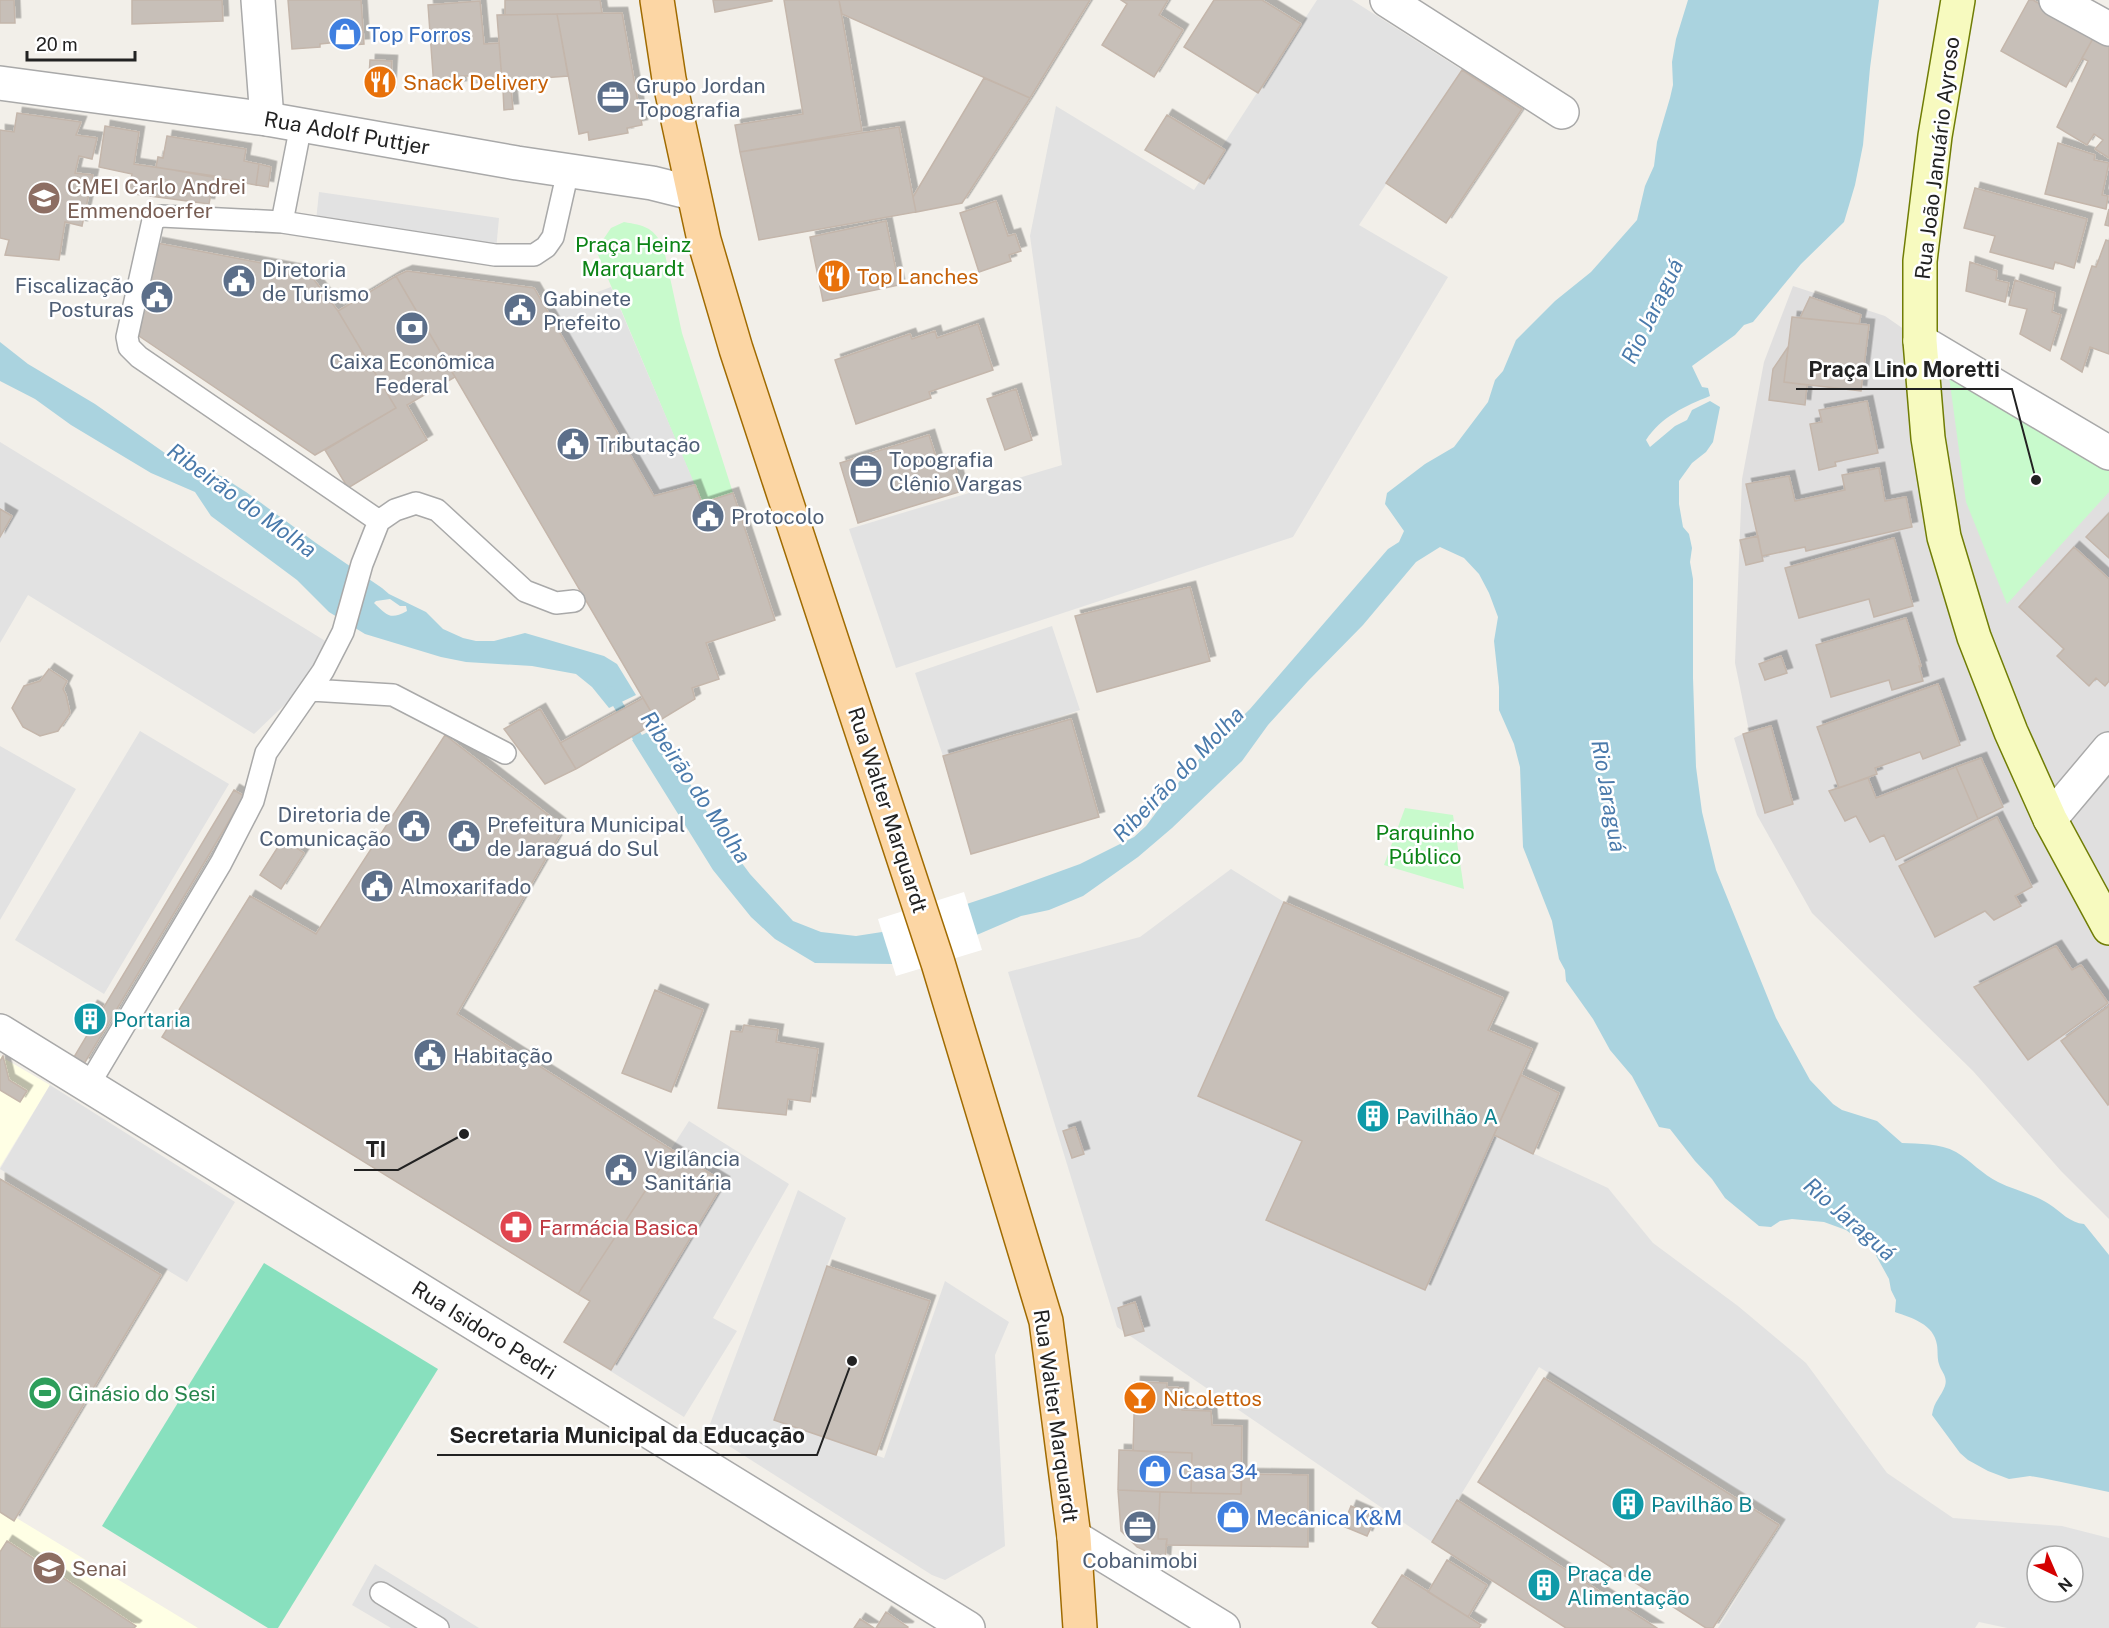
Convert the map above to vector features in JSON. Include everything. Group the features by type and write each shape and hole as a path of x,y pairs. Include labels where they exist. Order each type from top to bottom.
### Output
{"main road":[{"name":"Rua Walter Marquardt","path":"657,0 669,79 692,192 736,349 938,963 1046,1321 1074,1537 1080,1628"},
{"name":"Rua João Januário Ayroso","path":"1958,0 1935,136 1920,261 1920,340 1928,438 1944,537 1974,637 2011,732 2050,819 2109,928"}],"street":[{"path":"258,0 267,119"},
{"path":"1387,0 1562,112"},
{"path":"2056,0 2109,29"},
{"name":"Rua Adolf Puttjer","path":"0,83 267,119 568,171 652,183 692,192"},
{"path":"1920,340 2109,453"},
{"path":"2050,819 2109,749"},
{"name":"Rua Isidoro Pedri","path":"0,1030 968,1628"},
{"path":"1074,1537 1223,1628"}],"lane":[{"path":"282,222 301,125"},
{"path":"379,521 139,357 129,347 127,337 153,220 161,216 282,222 495,255 534,255 546,247 553,237 568,171"},
{"path":"88,1086 221,863 253,801 266,753 311,690 343,632 362,564 379,521 395,510 416,503 437,510 525,591 556,603 574,601"},
{"path":"311,690 393,695 505,753"},
{"path":"381,1593 438,1628"}],"shaded area":[{"path":"1317,0 1352,0 1462,70 1359,225 1448,277 1293,537 896,668 849,529 1062,465 1030,236 1056,106 1194,190"},
{"path":"319,192 499,218 496,250 316,221"},
{"path":"1793,286 1885,316 2109,472 2109,1219 2061,1171 1973,1071 1812,913 1757,815 1734,738 1749,731 1735,663 1742,479 1764,362"},
{"path":"611,287 695,485 654,496 547,311"},
{"path":"0,442 327,642 320,671 254,734 28,595 0,643"},
{"path":"1052,626 1080,710 943,756 915,673"},
{"path":"140,731 229,784 104,994 15,940"},
{"path":"0,746 76,789 0,920"},
{"path":"1231,869 1284,902 1198,1095 1302,1141 1266,1221 1424,1290 1494,1135 1608,1188 1653,1243 1738,1306 1806,1363 1887,1473 1953,1518 2062,1526 2109,1538 2109,1628 2007,1628 1979,1622 1975,1628 1718,1628 1785,1519 1539,1367 1432,1542 1117,1327 1008,972 1140,937"},
{"path":"0,1056 50,1085 0,1167"},
{"path":"50,1085 235,1202 187,1282 0,1169"},
{"path":"689,1121 789,1184 713,1318 737,1331 684,1417 564,1342 590,1301 578,1294"},
{"path":"798,1190 846,1218 774,1420 884,1458 945,1281 1009,1322 995,1355 1005,1546 945,1580 932,1575 707,1432"},
{"name":"Senai","path":"0,1508 198,1628 0,1628"},
{"path":"375,1564 479,1628 391,1628 352,1605"}],"green space":[{"name":"Praça Heinz Marquardt","path":"624,222 647,228 663,245 682,333 733,493 702,503 596,250 611,228"},
{"path":"1948,369 2109,469 2109,492 2007,604 1966,502"},
{"name":"Parquinho Público","path":"1405,808 1453,815 1464,889 1384,865"},
{"path":"264,1263 438,1369 278,1628 268,1628 102,1526"}],"water":[{"name":"Rio Jaraguá","path":"1688,0 1879,0 1863,145 1855,185 1844,222 1801,264 1753,322 1744,325 1735,335 1692,366 1702,387 1708,388 1710,396 1683,408 1666,419 1646,440 1650,447 1675,426 1687,420 1692,410 1710,401 1720,407 1713,442 1706,452 1692,463 1679,481 1679,504 1683,527 1689,534 1692,548 1690,562 1693,579 1696,767 1702,812 1716,870 1776,1018 1810,1080 1833,1104 1842,1110 1877,1121 1902,1143 1936,1145 1956,1152 1992,1179 2043,1201 2070,1219 2084,1224 2109,1255 2109,1492 2030,1476 2009,1479 1968,1460 1960,1453 1932,1415 1946,1383 1938,1362 1935,1338 1932,1332 1921,1323 1895,1312 1896,1300 1889,1279 1873,1250 1846,1230 1824,1222 1792,1219 1780,1221 1771,1227 1759,1226 1725,1198 1670,1129 1659,1127 1632,1076 1610,1050 1593,1019 1566,981 1565,970 1559,959 1552,921 1523,847 1520,767 1514,744 1499,710 1494,641 1498,617 1479,574 1464,558 1440,547 1416,562 1363,625 1268,725 1242,761 1138,857 1083,896 1049,910 1021,916 979,934 893,964 815,963 775,939 751,917 713,870 632,740 658,727 664,741 721,835 750,874 793,921 821,932 856,936 882,932 1080,864 1134,837 1146,826 1188,770 1250,709 1388,549 1399,542 1404,531 1385,504 1387,493 1425,464 1454,447 1488,402 1495,380 1503,371 1516,340 1555,301 1591,272 1637,220 1645,186 1654,166 1657,142 1670,98 1676,39"},
{"path":"0,342 28,364 95,404 182,465 221,476 246,492 389,594 426,612 443,629 476,641 494,641 525,633 604,656 617,664 636,695 609,708 592,687 576,674 532,666 466,662 441,657 365,634 329,612 297,580 211,516 195,492 151,473 71,425 35,399 0,381","holes":["390,599 400,606 406,606 407,611 393,616 386,614 374,603"]}],"pier":[{"path":"964,892 982,950 896,976 878,919"}],"building":[{"path":"0,0 14,0 15,23 0,23"},
{"path":"132,0 222,0 223,21 132,24"},
{"path":"288,0 361,0 364,44 340,46 339,42 320,44 320,47 292,49"},
{"path":"505,0 600,0 602,13 505,15"},
{"path":"713,0 772,0 772,1 715,12"},
{"path":"784,0 839,0 862,131 740,152 735,125 803,114"},
{"path":"839,0 1090,0 1030,98 842,14"},
{"path":"1121,0 1168,0 1159,15 1183,30 1154,77 1102,45 1127,4"},
{"path":"1214,0 1262,0 1301,24 1258,93 1184,47"},
{"path":"2029,0 2033,0 2095,35 2066,87 2001,51"},
{"path":"480,1 484,44 499,43 502,81 471,83 471,76 460,76 461,86 434,88 428,5"},
{"path":"622,13 642,125 627,128 628,133 589,140 588,132 579,134 557,14"},
{"path":"557,14 568,76 502,81 497,15"},
{"path":"2095,35 2109,42 2109,158 2095,149 2103,140 2094,134 2087,145 2057,127 2088,61 2082,58"},
{"path":"370,60 392,61 390,93 368,93"},
{"path":"1462,70 1522,109 1446,223 1386,183"},
{"path":"984,78 1030,98 962,203 916,212 913,197"},
{"path":"511,89 513,109 504,110 503,90"},
{"name":"CMEI Carlo Andrei Emmendoerfer","path":"17,113 81,122 76,135 97,138 92,159 79,156 75,173 93,175 82,226 65,222 59,260 5,255 9,240 0,238 0,130 14,132"},
{"path":"1167,115 1225,150 1204,184 1145,150"},
{"path":"105,126 139,132 134,164 214,176 209,204 128,193 132,174 99,167"},
{"path":"899,127 916,212 759,240 740,152"},
{"path":"167,136 246,149 244,161 259,164 256,185 156,167 158,157 163,158"},
{"path":"2058,143 2095,155 2094,160 2109,163 2102,195 2108,196 2106,209 2045,194"},
{"path":"259,164 271,167 268,187 256,185"},
{"path":"1975,188 2087,219 2074,268 2055,262 2053,269 1990,252 1995,236 1964,228"},
{"path":"996,201 1008,236 1015,234 1021,251 1009,255 1011,261 979,272 960,213"},
{"path":"2109,209 2109,226 2105,225"},
{"path":"886,221 899,285 823,301 810,237"},
{"path":"2106,240 2109,241 2109,354 2090,347 2082,372 2061,359 2092,266 2096,267"},
{"path":"157,243 308,272 338,311 396,408 315,455 139,336"},
{"path":"1970,262 1997,271 1996,280 2009,283 2005,302 1966,291"},
{"path":"407,271 534,288 654,496 695,485 702,503 733,493 775,620 706,643 719,679 692,688 695,699 657,722 396,276"},
{"path":"396,276 455,377 407,405 427,440 348,488 325,450 396,408 338,311"},
{"path":"2015,280 2055,293 2052,312 2061,315 2050,351 2020,334 2027,309 2009,305"},
{"path":"1810,297 1861,315 1859,324 1800,318"},
{"path":"1792,317 1869,325 1861,391 1784,382"},
{"path":"978,324 993,370 929,392 931,398 856,424 835,360 910,334 912,339 935,331 937,338"},
{"path":"1788,347 1784,382 1807,385 1805,405 1769,400 1773,369"},
{"path":"1016,389 1032,440 1005,450 987,399"},
{"path":"1867,401 1878,453 1835,462 1836,466 1819,470 1810,424 1822,422 1819,410"},
{"path":"929,435 940,470 955,466 962,491 858,523 840,463"},
{"path":"1879,468 1885,501 1906,497 1912,527 1806,551 1805,547 1762,556 1746,484 1789,476 1795,501 1845,490 1842,475"},
{"path":"0,509 12,516 0,537"},
{"path":"2109,513 2109,558 2086,537"},
{"path":"1758,536 1763,561 1746,565 1740,540"},
{"path":"1894,538 1913,606 1874,617 1869,599 1799,618 1785,568"},
{"path":"2074,547 2109,579 2109,681 2105,686 2096,678 2089,686 2057,656 2064,649 2019,607"},
{"path":"1190,587 1210,661 1097,692 1075,616"},
{"path":"1906,618 1921,666 1919,666 1923,681 1892,690 1889,680 1831,697 1816,645"},
{"path":"1781,656 1787,673 1765,680 1759,664"},
{"path":"49,669 67,681 63,689 70,713 58,731 40,736 23,727 12,708 24,686 40,681"},
{"path":"1938,684 1960,745 1923,759 1920,752 1875,768 1877,774 1839,788 1817,727"},
{"path":"643,698 657,722 576,769 560,743"},
{"path":"540,709 576,769 545,784 504,729"},
{"path":"1071,719 1099,817 971,854 943,756"},
{"path":"1771,726 1793,804 1765,813 1743,734"},
{"path":"445,735 564,827 457,1014 672,1150 578,1294 162,1037 250,896 316,934"},
{"path":"1981,758 2003,807 1978,819 1956,767"},
{"path":"1956,767 1978,819 1896,860 1884,835 1870,842 1856,816 1845,821 1829,791 1868,778 1876,798"},
{"path":"234,790 244,796 84,1064 74,1057"},
{"path":"1997,817 2032,887 2015,896 2021,906 1994,920 1985,911 1935,937 1899,866"},
{"path":"283,839 304,853 281,889 260,875"},
{"name":"Pavilhão A","path":"1284,902 1503,998 1488,1030 1532,1049 1425,1290 1266,1220 1302,1141 1198,1096"},
{"path":"2056,946 2072,970 2081,965 2108,1003 2028,1060 1974,987"},
{"path":"655,990 703,1010 671,1092 622,1073"},
{"name":"Portaria","path":"92,1006 101,1011 88,1032 80,1027"},
{"path":"2109,1006 2109,1104 2108,1105 2061,1041"},
{"path":"744,1025 778,1030 776,1042 818,1049 810,1102 788,1099 786,1115 718,1108 731,1031 742,1032"},
{"path":"3,1056 9,1080 27,1091 20,1102 0,1090 0,1061"},
{"path":"1521,1075 1559,1093 1533,1154 1494,1135"},
{"path":"1075,1127 1084,1154 1072,1158 1063,1131"},
{"path":"672,1150 724,1182 611,1370 564,1342 590,1301 578,1294"},
{"name":"Ginásio do Sesi","path":"0,1179 161,1275 14,1521 0,1512"},
{"path":"827,1266 930,1301 876,1455 774,1420"},
{"path":"1135,1302 1144,1331 1125,1336 1118,1308"},
{"name":"Pavilhão B","path":"1544,1378 1779,1525 1713,1628 1706,1628 1478,1482"},
{"path":"1135,1382 1167,1383 1167,1387 1183,1388 1182,1410 1211,1411 1212,1425 1242,1426 1241,1494 1191,1493 1192,1453 1133,1451"},
{"name":"Casa 34","path":"1119,1450 1192,1453 1191,1493 1118,1490"},
{"name":"Mecânica K&M","path":"1242,1474 1308,1475 1308,1547 1166,1545 1167,1539 1158,1539 1160,1492 1241,1494"},
{"name":"Cobanimobi","path":"1118,1490 1160,1492 1158,1539 1167,1539 1165,1560 1137,1547 1121,1531"},
{"name":"Praça de Alimentação","path":"1457,1500 1657,1628 1566,1628 1432,1542"},
{"path":"1351,1506 1376,1517 1367,1536 1343,1526"},
{"path":"7,1541 136,1626 134,1628 0,1628 0,1552"},
{"path":"1447,1560 1487,1585 1468,1617 1428,1592"},
{"path":"1402,1575 1481,1625 1479,1628 1379,1628 1372,1623"},
{"path":"886,1612 908,1627 876,1628"},
{"path":"860,1619 874,1628 854,1628"}],"waterway":[{"name":"Ribeirão do Molha","path":"610,691 645,750"}],"place":[{"name":"Top Forros","path":"345,34"},
{"name":"Snack Delivery","path":"380,82"},
{"name":"Grupo Jordan Topografia","path":"613,97"},
{"name":"CMEI Carlo Andrei Emmendoerfer","path":"44,198"},
{"name":"Top Lanches","path":"834,276"},
{"name":"Diretoria de Turismo","path":"239,281"},
{"name":"Fiscalização Posturas","path":"157,297"},
{"name":"Gabinete Prefeito","path":"520,310"},
{"name":"Caixa Econômica Federal","path":"412,328"},
{"name":"Tributação","path":"573,444"},
{"name":"Topografia Clênio Vargas","path":"866,471"},
{"name":"Praça Lino Moretti","path":"2036,480"},
{"name":"Protocolo","path":"708,516"},
{"name":"Diretoria de Comunicação","path":"414,826"},
{"name":"Prefeitura Municipal de Jaraguá do Sul","path":"464,836"},
{"name":"Almoxarifado","path":"377,886"},
{"name":"Portaria","path":"90,1019"},
{"name":"Habitação","path":"430,1055"},
{"name":"Pavilhão A","path":"1373,1116"},
{"name":"TI","path":"464,1134"},
{"name":"Vigilância Sanitária","path":"621,1170"},
{"name":"Farmácia Basica","path":"516,1227"},
{"name":"Secretaria Municipal da Educação","path":"852,1361"},
{"name":"Ginásio do Sesi","path":"45,1393"},
{"name":"Nicolettos","path":"1140,1398"},
{"name":"Casa 34","path":"1155,1471"},
{"name":"Pavilhão B","path":"1628,1504"},
{"name":"Mecânica K&M","path":"1233,1517"},
{"name":"Cobanimobi","path":"1140,1527"},
{"name":"Senai","path":"49,1568"},
{"name":"Praça de Alimentação","path":"1544,1585"}]}
